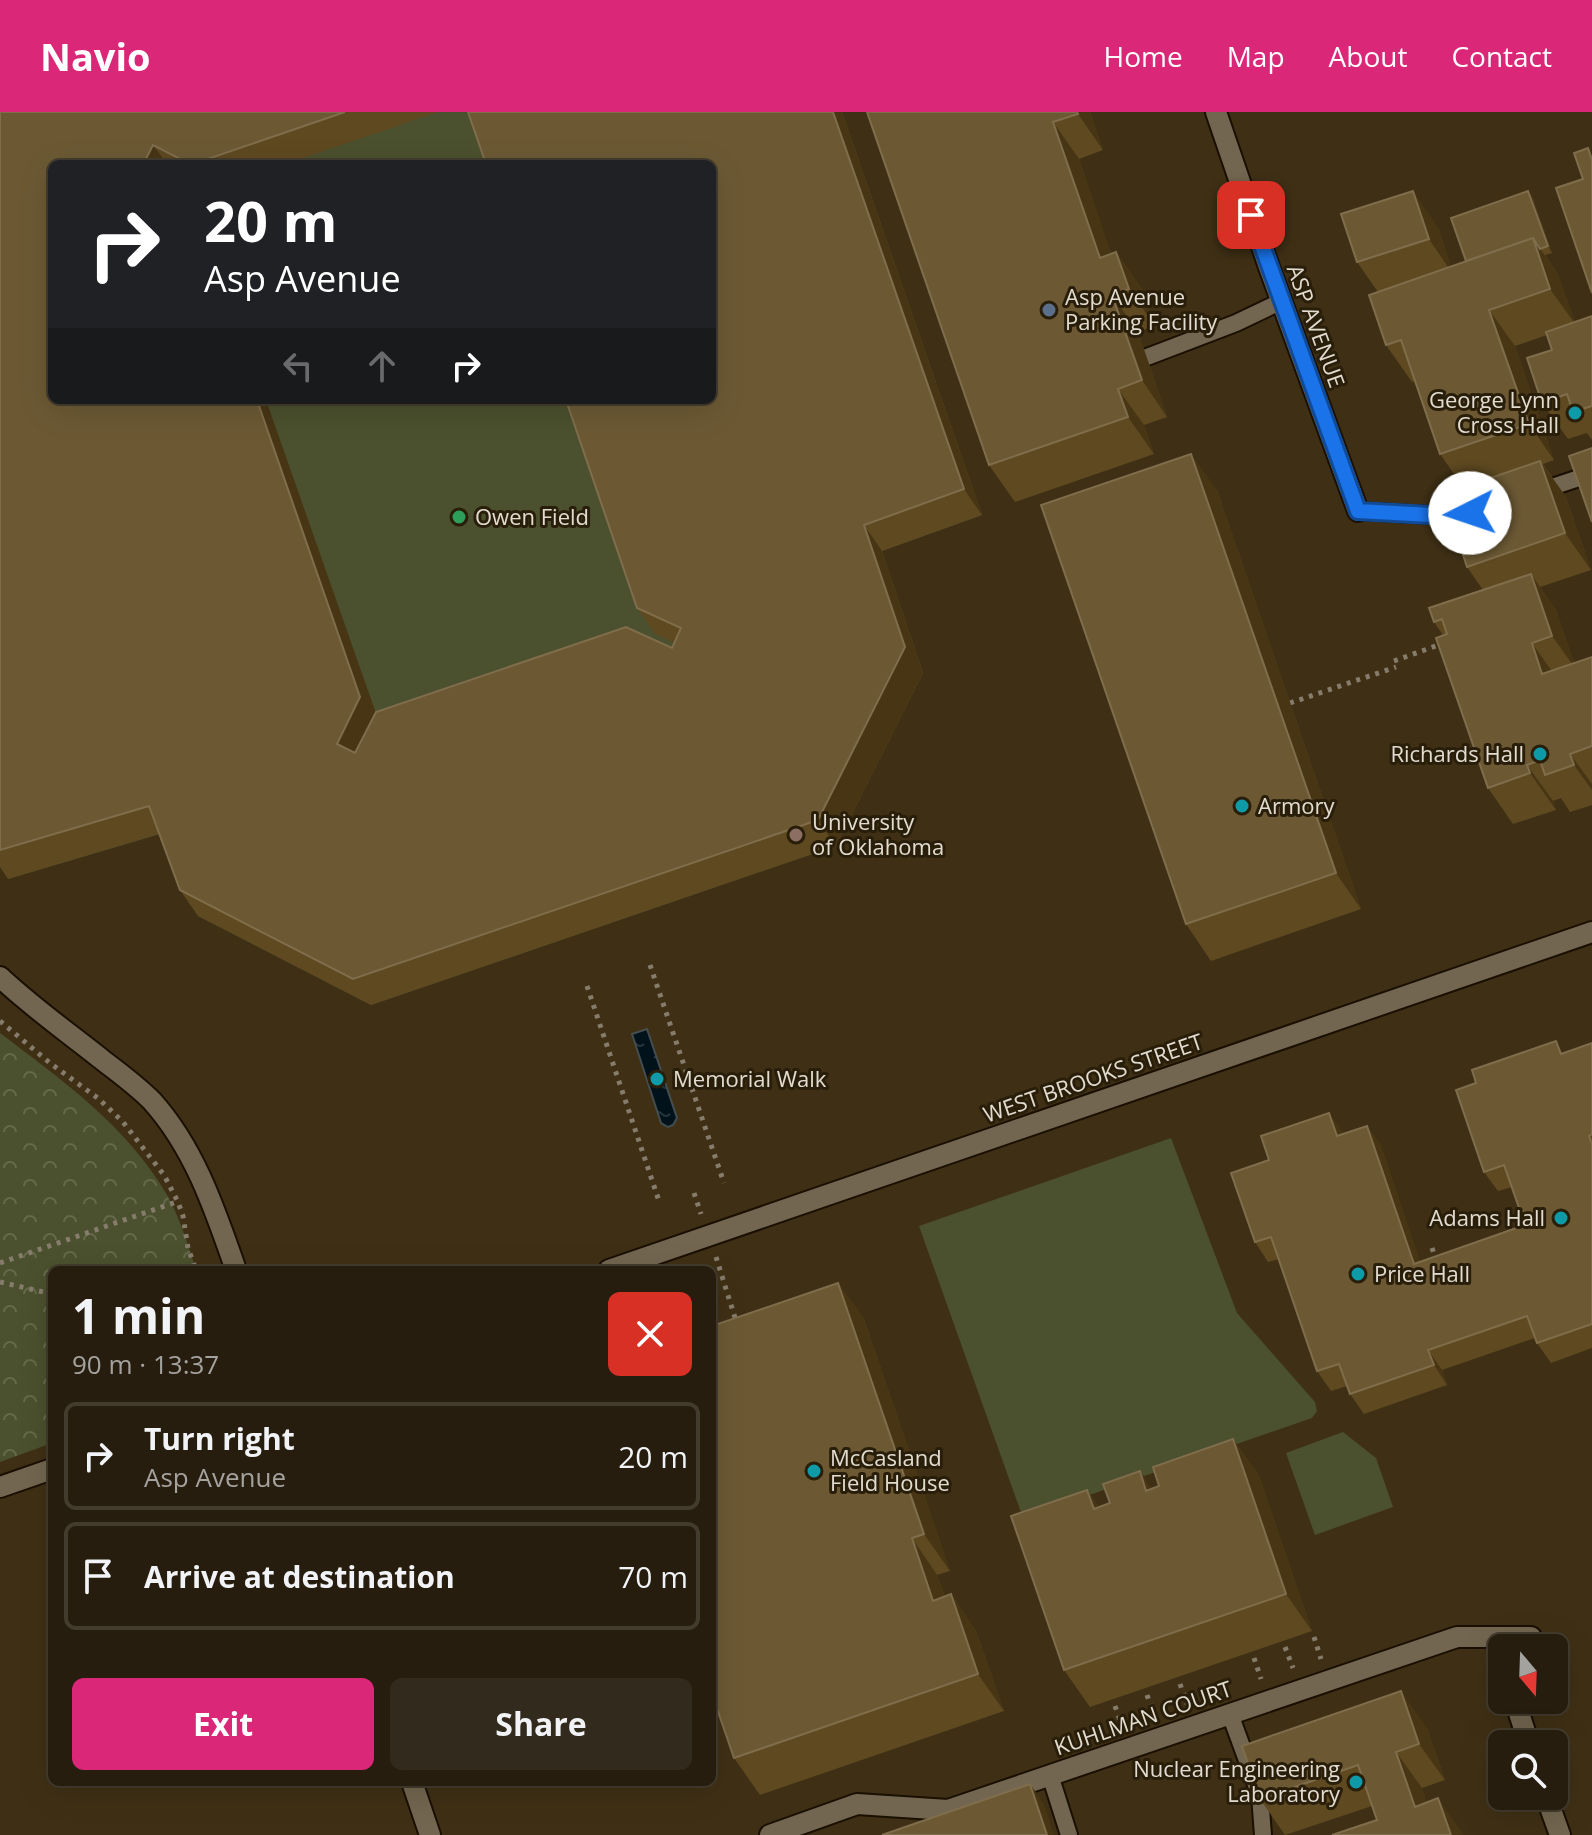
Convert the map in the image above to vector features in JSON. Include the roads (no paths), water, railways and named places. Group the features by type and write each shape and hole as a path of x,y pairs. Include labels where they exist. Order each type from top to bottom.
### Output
{"street":[{"name":"ASP AVENUE","path":"1216,112 1358,511"},
{"name":"WEST BROOKS STREET","path":"621,1266 1592,932"},
{"path":"0,977 151,1101 192,1158 234,1266"},
{"path":"0,1487 48,1470"},
{"name":"KUHLMAN COURT","path":"770,1835 857,1804 948,1810 1457,1637 1488,1640"},
{"path":"413,1786 430,1835"},
{"path":"1551,1810 1560,1835"}],"lane":[{"path":"1147,357 1236,323 1282,301"},
{"path":"1358,511 1449,516 1490,509 1576,479"},
{"path":"1230,1714 1260,1796 1263,1835"},
{"path":"1050,1775 1069,1835"}],"water":[{"path":"647,1029 677,1118 668,1127 661,1123 632,1034"}],"place":[{"name":"Asp Avenue Parking Facility","path":"1049,310"},
{"name":"George Lynn Cross Hall","path":"1575,413"},
{"name":"Owen Field","path":"459,517"},
{"name":"Richards Hall","path":"1540,754"},
{"name":"Armory","path":"1242,806"},
{"name":"University of Oklahoma","path":"796,835"},
{"name":"Memorial Walk","path":"657,1079"},
{"name":"Adams Hall","path":"1561,1218"},
{"name":"Price Hall","path":"1358,1274"},
{"name":"McCasland Field House","path":"814,1471"},
{"name":"Nuclear Engineering Laboratory","path":"1356,1782"}]}
